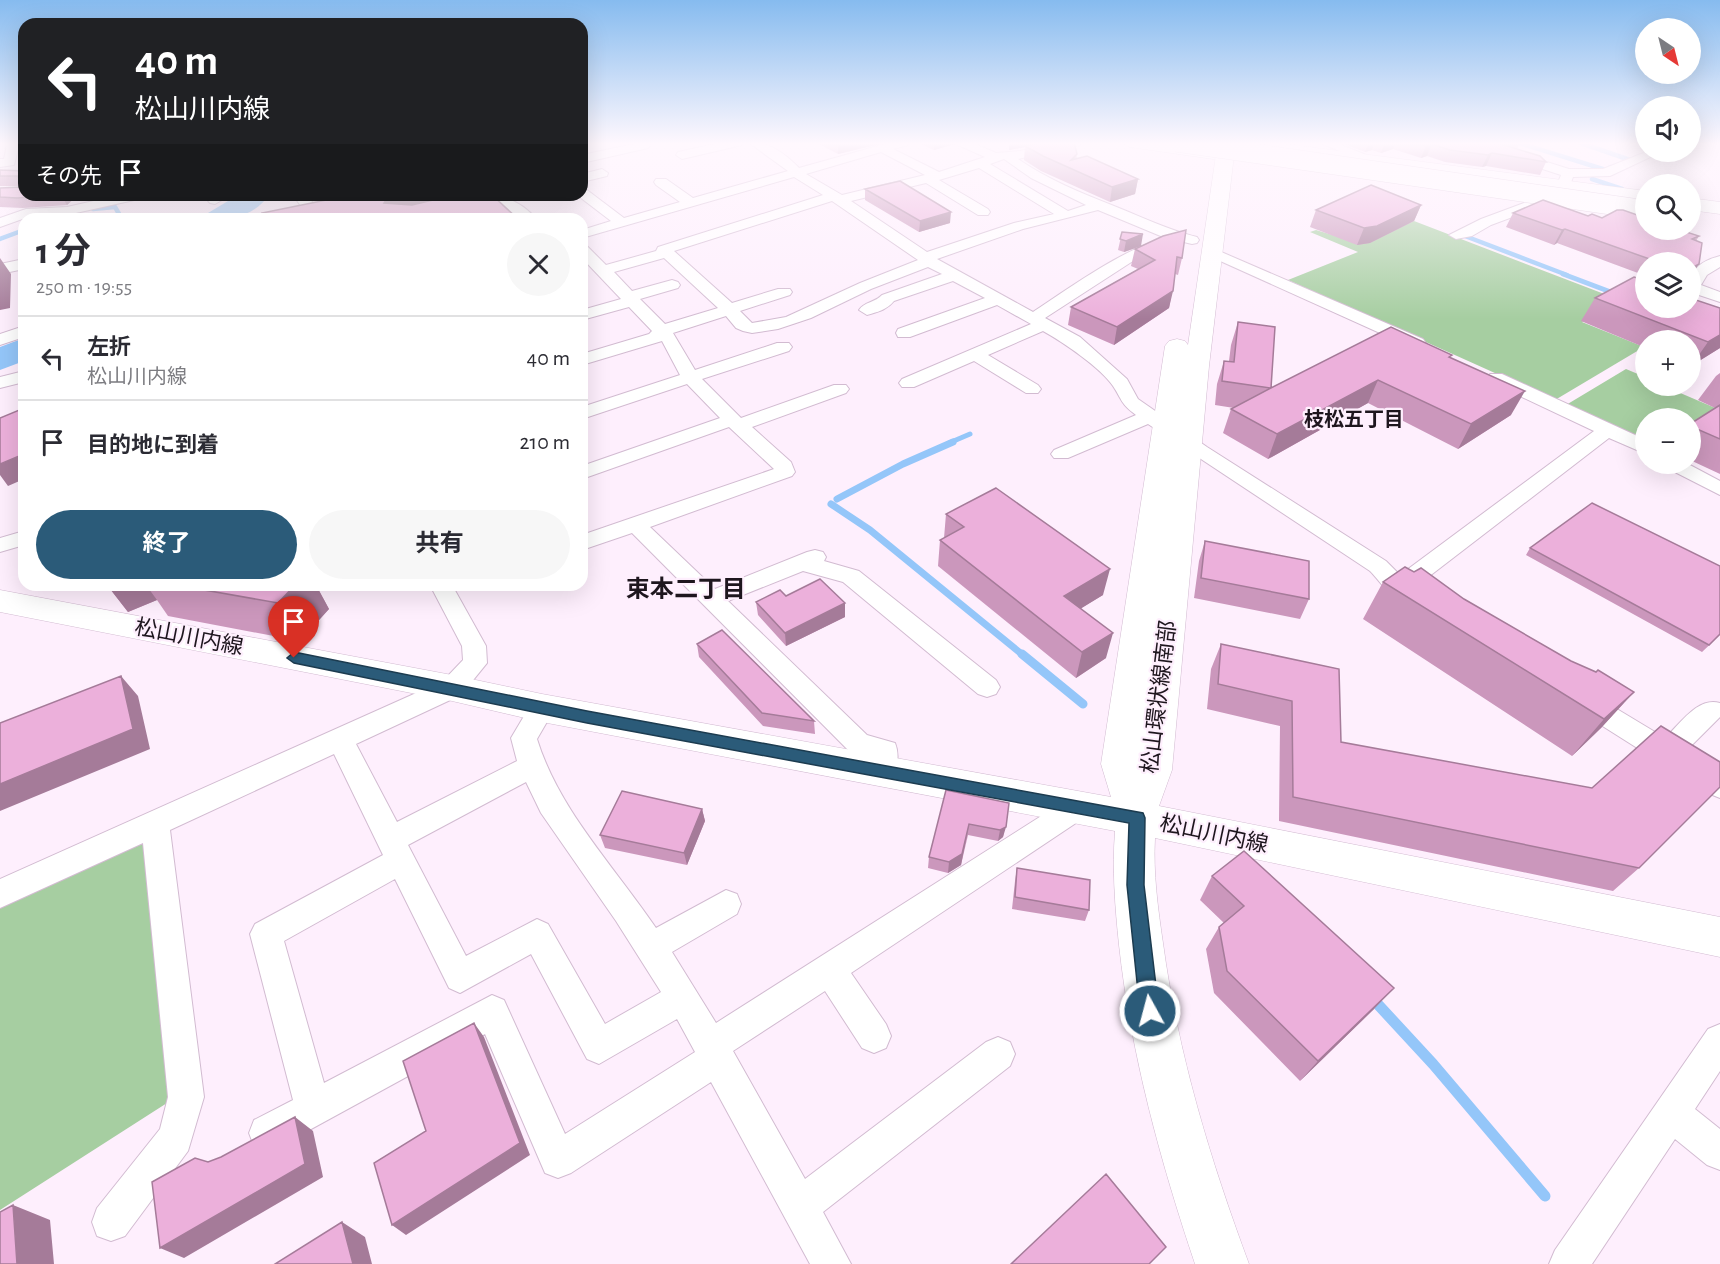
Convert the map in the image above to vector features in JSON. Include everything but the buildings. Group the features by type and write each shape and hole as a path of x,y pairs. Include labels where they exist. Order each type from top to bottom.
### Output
{"main road":[{"name":"松山環状線南部","path":"1137,818 1120,764 1158,422 1205,201"},
{"path":"1532,201 1635,216"},
{"path":"1584,201 1635,208"},
{"path":"1701,205 1720,208"},
{"path":"1701,210 1720,213"},
{"path":"1701,217 1720,220"},
{"name":"松山環状線南部","path":"1137,818 1153,770 1189,443 1195,243"},
{"name":"松山川内線","path":"0,601 882,773 1137,818 1720,937"},
{"path":"1137,818 1135,885 1150,1011 1165,1085 1191,1177 1222,1264"}],"street":[{"path":"79,201 107,204"},
{"path":"307,201 319,212 314,213"},
{"path":"500,201 518,213"},
{"path":"593,201 621,222"},
{"path":"588,232 698,201"},
{"path":"827,201 663,250 695,276 731,310 745,327 766,327 812,312 856,290 927,260 1019,226 1098,205"},
{"path":"841,201 927,260 1074,341 1121,382 1130,402 1378,566 1398,588 1432,615"},
{"path":"967,201 983,212"},
{"path":"1042,201 1065,215"},
{"path":"1089,201 1195,243 1430,349"},
{"path":"1456,236 1529,206 1532,201"},
{"path":"26,213 67,211 107,204"},
{"path":"0,223 18,216"},
{"path":"908,383 974,354 1040,321 1128,258 1195,243"},
{"path":"595,271 666,253"},
{"path":"1701,271 1720,261"},
{"path":"0,269 18,265"},
{"path":"588,541 785,472 784,466 735,423 691,378 668,337 630,299 595,271"},
{"path":"867,310 883,304 888,298 954,275"},
{"path":"588,313 672,285"},
{"path":"1701,290 1720,297"},
{"path":"588,358 655,338 661,331 731,310 763,295 784,292"},
{"path":"911,327 999,299"},
{"path":"0,340 18,333"},
{"path":"588,411 783,347"},
{"path":"974,354 1032,389"},
{"path":"1485,374 1635,442"},
{"path":"0,383 18,378"},
{"path":"588,471 840,389"},
{"path":"1061,454 1158,422"},
{"path":"1398,588 1608,429"},
{"path":"1692,474 1720,489"},
{"path":"636,525 858,743 885,751 882,773"},
{"path":"0,545 18,540"},
{"path":"712,599 824,554"},
{"path":"802,563 850,576 987,687"},
{"path":"0,894 452,688 475,663 474,646 450,591"},
{"path":"1568,694 1720,786"},
{"path":"542,708 524,738 532,766 552,805 683,997 831,1264"},
{"path":"1667,753 1711,710"},
{"path":"340,739 460,977 537,934 599,1047 683,997"},
{"path":"313,1108 266,934 395,850 532,766"},
{"path":"237,1149 492,1012 558,1160 829,969 1078,807"},
{"path":"111,1222 175,1138 186,1097 155,824"},
{"path":"651,947 726,904"},
{"path":"829,969 874,1036"},
{"path":"1569,1264 1720,1041"},
{"path":"799,1207 998,1054"},
{"path":"1672,1113 1720,1152"}],"green space":[{"path":"1414,221 1620,300 1582,322 1635,343 1635,352 1555,400 1288,280 1358,252 1310,232 1316,230 1363,244"},
{"path":"1626,369 1635,373 1635,396 1687,396 1720,410 1701,428 1701,408 1635,408 1635,438 1566,405"},
{"path":"144,837 176,1086 167,1103 0,1210 0,903"}],"waterway":[{"path":"228,213 246,201"},
{"path":"93,209 115,207 118,213"},
{"path":"0,239 18,232"},
{"path":"1465,236 1567,275"},
{"path":"1563,274 1616,294"},
{"path":"0,360 18,351"},
{"path":"949,443 970,434"},
{"path":"837,499 903,464 953,442"},
{"path":"831,504 870,530 1024,656"},
{"path":"1022,654 1083,704"},
{"path":"1372,998 1433,1064 1545,1196"}],"district":[{"name":"枝松五丁目","path":"1354,420"},
{"name":"束本二丁目","path":"686,590"}],"route":[{"path":"294,658 882,773 1137,818 1135,885 1150,1011"}]}
